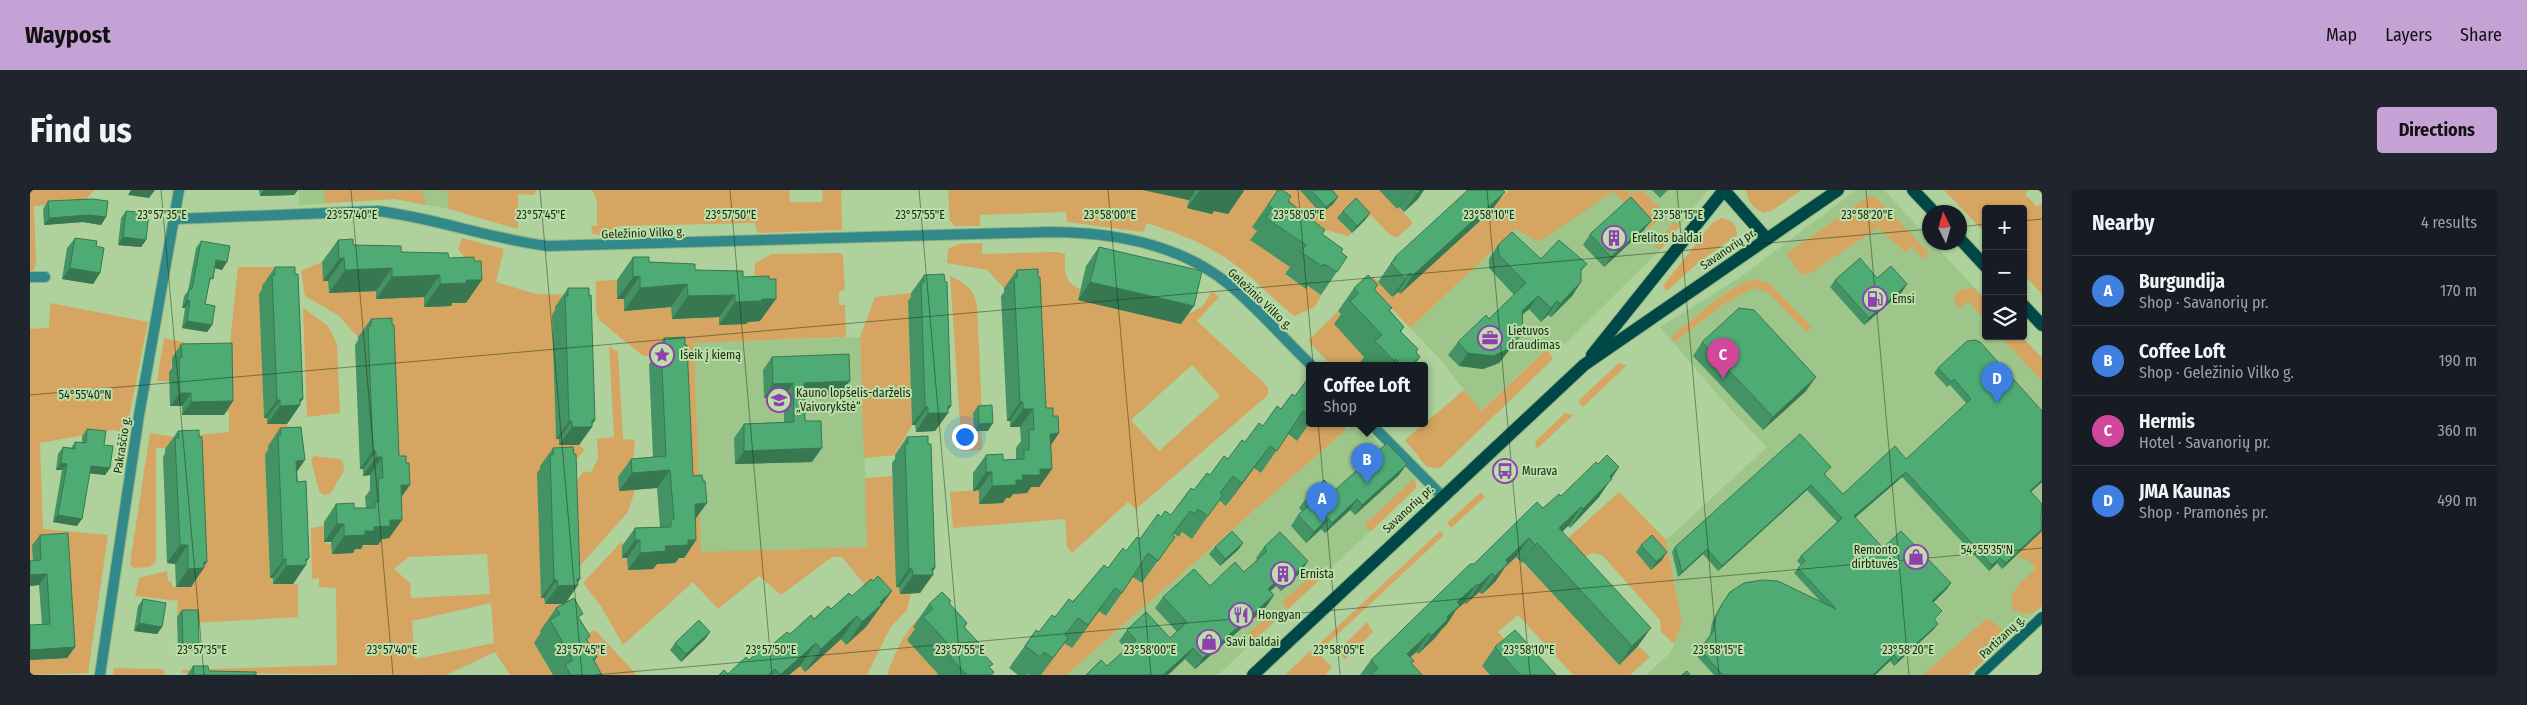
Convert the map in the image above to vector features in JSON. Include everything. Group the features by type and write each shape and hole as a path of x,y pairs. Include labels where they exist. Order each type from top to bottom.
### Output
{"main road":[{"path":"1724,190 1767,239"},
{"name":"Savanorių pr.","path":"1584,365 1724,190"},
{"name":"Savanorių pr.","path":"1253,675 1584,365 1838,190"},
{"path":"1913,190 1927,205"},
{"path":"1967,247 1982,263"},
{"path":"2027,309 2042,325"}],"street":[{"name":"Pakraščio g.","path":"100,675 139,415 179,190"},
{"name":"Geležinio Vilko g.","path":"175,219 378,212 402,214 525,244 548,246 1049,232 1110,236 1160,247 1181,255 1210,271 1232,287 1308,362"},
{"path":"30,277 45,277"},
{"path":"1374,427 1442,496"},
{"name":"Partizanų g.","path":"1980,675 2042,617"}],"shaded area":[{"path":"30,190 94,190 84,202 34,206 36,263 34,270 30,272"},
{"path":"299,190 518,190 518,229 449,209 395,199 299,205"},
{"path":"324,190 373,190 383,192 421,190 427,205 395,199 325,203"},
{"path":"445,190 537,190 534,195 518,194 518,229 449,209 448,195"},
{"path":"592,190 789,190 790,202 822,202 823,190 841,190 842,230 758,233 754,223 618,226 612,237 593,234 591,226 597,226 597,201"},
{"path":"948,190 1143,190 1190,196 1187,208 1212,214 1213,211 1228,214 1236,190 1383,190 1397,209 1399,207 1413,223 1397,238 1390,235 1371,215 1365,220 1338,218 1352,233 1348,236 1306,225 1257,231 1250,240 1292,264 1285,275 1306,289 1308,286 1321,295 1315,307 1294,316 1249,276 1223,256 1169,231 1147,223 1143,232 1067,222 1066,212 980,215 980,226 955,226 950,221"},
{"path":"1509,190 1625,190 1630,194 1642,190 1664,212 1650,229 1613,191 1538,241 1516,229 1410,328 1367,282 1373,276 1392,297 1398,292 1399,294 1492,211 1490,208"},
{"path":"1558,190 1708,190 1660,250 1565,344 1556,340 1480,411 1442,361 1410,328"},
{"path":"1746,190 1801,190 1773,210 1764,213 1752,204"},
{"path":"1856,190 1884,190 1922,231 1922,250 1940,250 1982,296 1982,340 2025,340 2042,358 2042,606 1968,675 1646,675 1671,652 1682,623 1666,540 1767,447 1731,410 1660,327 1739,278"},
{"path":"1944,190 2028,190 2025,194 2037,207 2042,203 2042,294 2027,278 2027,205 1982,205 1982,230 1967,214 1967,205 1958,205"},
{"path":"1875,196 1922,246 1922,250 1926,250 1929,253 1923,259 1912,247 1905,252 1878,228 1809,274 1802,275 1786,254 1868,197"},
{"path":"1722,218 1731,221 1736,227 1737,235 1699,262 1667,291 1663,286 1713,222"},
{"path":"1674,222 1680,226 1660,250 1654,246"},
{"path":"462,238 504,249 496,282 536,294 576,295 555,315 553,350 556,439 559,439 559,445 579,445 585,450 572,464 540,473 541,598 544,598 545,604 564,604 567,597 578,614 534,643 547,666 556,675 510,675 495,652 446,675 182,673 181,670 337,665 336,588 319,587 319,578 312,579 311,528 324,526 324,542 352,550 361,546 377,545 358,337 338,315 305,296 301,271 322,262 323,281 328,281 329,293 376,287 376,299 464,271 463,255 458,249","holes":["487,554 490,594 411,598 410,583 394,569 409,557","491,603 494,643 415,659 412,621"]},
{"path":"982,243 982,254 1056,252 1065,254 1066,275 1070,283 1080,289 1078,300 1191,313 1203,306 1212,291 1219,297 1197,321 1263,382 1268,388 1268,395 1136,509 1128,502 1072,553 1067,547 1065,519 953,528 950,492 979,490 980,504 1010,494 1027,493 1025,288 1004,288 987,270 947,263 948,249 959,244","holes":["1192,365 1220,396 1159,451 1131,420"]},
{"path":"841,253 843,256 845,290 839,291 839,305 845,305 846,337 694,343 701,552 867,547 865,478 892,476 900,594 911,593 907,610 890,628 867,675 784,675 797,663 805,671 826,653 838,636 846,645 869,590 842,557 832,557 781,595 759,576 718,609 693,582 623,645 601,606 583,583 622,541 623,558 653,564 683,558 672,355 643,356 599,320 596,310 596,281 617,280 617,299 624,299 624,311 671,307 672,319 698,318 753,298 755,263 772,254"},
{"path":"238,267 277,267 287,270 262,294 264,418 267,418 267,424 287,424 288,445 268,446 268,453 265,454 270,578 273,578 274,584 298,584 298,617 195,623 193,617 177,617 178,601 135,596 139,578 167,571 168,581 171,581 172,587 191,587 186,448 156,448 156,562 149,567 133,568 130,564 150,433 176,437 229,432 229,412 224,411 172,358 170,381 157,381 164,338 229,352"},
{"path":"950,276 971,290 977,305 982,413 974,431 981,431 982,450 962,451"},
{"path":"1756,279 1770,284 1812,327 1806,332 1769,293 1754,288 1725,303 1675,342 1671,337 1723,295 1745,282"},
{"path":"1974,288 1982,296 1982,317 1968,301 1959,309 1954,296 1958,291"},
{"path":"911,293 911,301 908,301 912,425 895,455 864,458 860,337 875,297"},
{"path":"50,303 148,322 126,432 112,430 40,443 43,529 108,535 88,673 30,675 30,660 67,658 33,565 30,565 30,329 49,328"},
{"path":"303,308 328,326 337,344 340,413 307,417"},
{"path":"1338,311 1368,356 1363,362 1328,362 1308,341"},
{"name":"Kauno lopšelis-darželis „Vaivorykštė“","path":"860,337 868,547 701,553 694,343"},
{"path":"2004,340 2025,340 2042,358 2042,381"},
{"path":"609,346 618,352 623,439 635,440 633,461 619,490 635,490 628,512 576,570 575,483 584,471 591,473 598,458 597,439 614,437"},
{"path":"1547,349 1553,359 1440,468 1427,467 1405,440 1420,427 1428,427 1428,421 1464,390 1481,411"},
{"path":"1619,363 1627,365 1583,407 1579,402 1580,399"},
{"path":"1565,413 1573,415 1537,449 1535,442"},
{"path":"1307,427 1345,427 1347,429 1066,675 1041,675 1062,641 1072,648 1097,609 1107,616 1132,576 1142,583 1159,560 1163,526 1179,537 1183,532 1192,538 1217,499 1227,506 1252,466 1261,473 1287,434 1297,441"},
{"path":"1349,427 1363,427 1414,477 1416,488 1218,675 1066,675"},
{"path":"314,456 340,459 343,462 344,471 330,494 323,495 319,491 311,460"},
{"path":"1415,478 1416,488 1371,531 1364,525"},
{"path":"1481,492 1485,497 1451,528 1447,523"},
{"path":"1619,492 1666,540 1682,623 1674,644 1661,632 1660,620 1603,556 1594,553 1582,557 1566,540"},
{"path":"1440,531 1444,535 1324,647 1321,642"},
{"path":"2042,531 2042,606 2032,613 2013,610 2011,604 2014,592 2036,568 2027,559 2022,559 2017,555"},
{"path":"1516,557 1618,664 1638,646 1650,657 1630,675 1573,675 1518,615 1498,632 1508,643 1490,675 1397,675 1399,661 1416,652 1418,654 1435,638 1452,608 1479,592"},
{"path":"1320,567 1326,574 1288,609 1281,603"},
{"path":"1273,611 1279,617 1254,640 1248,634"},
{"path":"925,612 917,631 908,640 926,660 942,672 939,675 887,675 902,641"},
{"path":"1986,619 1991,620 2003,630 2004,642 1968,675 1923,675"},
{"path":"1367,622 1373,632 1345,659 1337,652"},
{"path":"595,630 637,675 596,675 581,637"},
{"path":"1310,651 1319,654 1332,667 1325,675 1285,675"},
{"path":"114,668 163,669 165,675 113,675"}],"building":[{"path":"1278,190 1282,190 1291,196 1288,201 1325,230 1322,234 1343,249 1341,252 1347,257 1337,272 1324,264 1322,266 1301,252 1306,245 1266,218 1273,208 1268,205"},
{"path":"1311,190 1332,190 1338,197 1326,207"},
{"path":"1413,190 1421,190 1416,194"},
{"path":"1468,190 1503,190 1505,192 1412,276 1410,273 1405,279 1391,263 1395,257"},
{"name":"Erelitos baldai","path":"1631,197 1652,220 1611,257 1590,234"},
{"path":"1356,198 1370,213 1357,226 1343,211"},
{"path":"92,199 108,201 106,217 89,215 49,218 48,201"},
{"path":"126,211 149,213 146,240 123,237"},
{"path":"1512,232 1541,259 1559,240 1587,264 1581,269 1581,282 1560,304 1557,301 1551,308 1538,296 1522,311 1523,328 1520,336 1509,349 1493,356 1468,353 1458,342 1486,315 1489,319 1526,283 1499,255 1498,245"},
{"path":"75,238 97,241 96,246 104,248 100,273 70,268"},
{"path":"353,239 353,245 401,246 401,252 448,253 449,258 474,257 474,261 481,261 482,280 466,280 467,283 440,284 440,275 392,277 392,268 345,270 344,258 339,259 338,240"},
{"path":"201,241 230,246 227,262 216,260 213,279 210,278 205,304 215,306 212,325 187,321 190,301 187,300 189,289 192,289"},
{"path":"1099,247 1202,271 1194,306 1090,282"},
{"path":"633,257 649,257 649,262 695,264 695,270 743,271 743,277 769,276 769,279 776,279 776,299 735,302 735,295 688,296 687,284 640,288 640,276 633,277"},
{"path":"1860,258 1877,278 1891,266 1907,284 1869,318 1835,280"},
{"path":"275,267 295,267 295,274 298,274 303,399 300,399 300,405 280,406 280,400 277,400 272,275 275,275"},
{"path":"1038,269 1038,277 1040,277 1046,408 1053,408 1053,416 1058,416 1059,433 1050,434 1052,469 1040,469 1040,475 1022,475 1023,480 1016,480 1016,485 992,486 992,472 986,472 986,455 1003,454 1003,460 1024,459 1024,450 1029,450 1029,430 1034,430 1033,409 1023,409 1023,402 1020,402 1014,278 1017,278 1017,270"},
{"path":"944,274 945,282 947,282 951,406 948,406 948,413 928,413 928,407 925,407 921,283 924,282 924,275"},
{"path":"1368,275 1378,285 1374,289 1392,308 1389,310 1404,327 1400,331 1418,349 1416,352 1420,357 1414,362 1399,362 1396,359 1394,361 1375,341 1382,335 1350,301 1359,293 1354,288"},
{"path":"568,288 589,288 589,296 591,295 595,420 592,420 592,427 572,427 572,421 569,421 565,296 568,296"},
{"path":"1739,308 1754,310 1816,377 1773,417 1702,342"},
{"path":"392,318 392,325 394,325 399,456 406,456 406,463 409,463 410,485 401,485 402,520 390,520 390,526 374,527 374,531 365,531 365,535 344,536 344,524 337,524 336,504 354,503 354,508 375,508 375,502 379,502 378,478 383,478 382,457 376,457 376,451 373,451 368,326 371,326 371,319"},
{"path":"685,337 685,345 687,345 693,476 702,475 703,481 705,481 707,503 695,504 696,540 688,540 688,545 665,546 666,551 640,553 640,540 635,540 635,528 671,527 671,519 674,519 670,470 632,473 631,459 666,456 661,346 665,346 664,338"},
{"path":"1975,340 1980,342 2042,411 2042,480 2030,491 2042,504 2042,529 2006,563 2000,558 1992,565 1906,472 1854,516 1883,548 1901,531 1951,583 1932,601 1942,611 1934,619 1938,624 1898,660 1894,655 1873,675 1723,675 1700,650 1714,630 1716,616 1722,604 1730,592 1744,583 1762,580 1778,581 1836,609 1798,568 1805,561 1801,556 1842,518 1811,485 1722,566 1707,549 1682,572 1675,547 1800,434 1831,467 1824,474 1843,494 1895,446 1906,459 1971,399 1954,379 1951,382 1938,368 1967,341"},
{"path":"232,343 233,401 191,402 191,393 180,393 179,358 182,358 181,344"},
{"path":"849,354 850,381 804,383 805,421 821,421 822,448 744,451 744,424 794,422 793,383 773,384 772,357"},
{"path":"1306,381 1306,413 1303,411 1277,451 1270,446 1242,483 1233,476 1220,493 1223,495 1208,516 1198,509 1195,514 1190,511 1172,535 1175,537 1158,561 1148,553 1122,593 1115,588 1088,625 1078,618 1065,635 1068,638 1053,658 1044,652 1040,657 1025,646 1036,630 1039,632 1052,615 1055,617 1069,599 1073,602 1104,565 1108,568 1123,548 1126,551 1137,537 1140,539 1158,514 1161,517 1165,511 1171,515 1191,488 1194,490 1207,473 1210,475 1224,456 1228,459 1242,440 1245,442 1259,423 1263,426 1277,406 1281,409 1292,394 1295,396"},
{"path":"992,405 993,423 979,424 978,406"},
{"path":"301,427 305,460 296,461 297,482 306,481 309,558 306,559 306,565 286,566 286,559 283,560 278,435 281,435 280,428"},
{"path":"87,429 106,431 104,445 113,446 110,468 91,466 82,519 58,515 67,464 61,463 63,447 75,449 75,442 86,443"},
{"path":"199,430 199,437 202,437 207,562 204,562 204,568 188,569 188,545 180,545 175,438 179,438 178,431"},
{"path":"928,436 928,444 931,444 935,568 932,568 933,575 913,575 912,569 909,569 905,445 908,444 907,437"},
{"path":"1387,443 1407,464 1362,505 1357,499 1332,523 1328,518 1314,532 1298,515 1312,503 1307,497 1324,480 1334,491"},
{"path":"573,447 574,454 576,454 580,579 577,579 578,585 558,586 557,580 554,580 550,455 553,455 553,448"},
{"path":"1607,455 1619,467 1610,476 1612,479 1583,509 1581,507 1559,528 1651,628 1632,646 1537,543 1535,545 1529,538 1506,560 1508,563 1495,576 1492,573 1479,585 1477,584 1457,602 1460,605 1431,636 1429,633 1407,654 1414,661 1411,663 1422,675 1371,675 1378,668 1371,660 1470,564 1474,564 1537,502 1543,508 1559,494 1561,496 1596,462 1598,464"},
{"path":"1232,531 1243,543 1225,559 1215,547"},
{"path":"1280,532 1308,561 1289,579 1284,574 1268,589 1274,595 1203,658 1193,648 1163,675 1086,675 1101,660 1107,666 1136,640 1127,630 1146,612 1170,638 1187,622 1163,597 1194,569 1210,586 1235,562 1244,572 1267,551 1264,547"},
{"path":"68,533 75,647 30,650 30,625 50,624 47,574 30,575 30,561 41,560 40,535"},
{"path":"1652,535 1667,552 1656,562 1641,545"},
{"path":"878,576 892,591 880,602 882,604 862,622 857,616 821,649 816,643 780,675 775,669 768,675 719,675 724,670 728,674 746,657 749,660 763,647 766,650 787,632 790,634 811,615 814,619 828,606 831,609 849,593 852,596 871,579 873,581"},
{"path":"942,592 967,623 964,627 979,643 976,646 993,664 989,667 994,672 991,675 967,675 950,657 956,652 923,617 933,609 929,604"},
{"path":"574,598 583,614 578,617 590,636 586,639 597,657 593,659 602,675 571,675 565,665 573,660 550,620 560,614 556,608"},
{"path":"143,599 166,603 162,627 139,623"},
{"path":"182,610 198,610 199,643 183,644"},
{"path":"699,620 710,632 686,654 675,643"},
{"path":"1515,630 1556,675 1520,675 1495,647"},
{"path":"193,666 208,666 209,671 256,672 256,675 194,675"},
{"path":"1687,671 1690,675 1682,675"}],"place":[{"name":"Erelitos baldai","path":"1614,238"},
{"name":"Emsi","path":"1875,299"},
{"name":"Lietuvos draudimas","path":"1490,338"},
{"name":"Išeik į kiemą","path":"662,355"},
{"name":"Hermis","path":"1723,379"},
{"name":"Kauno lopšelis-darželis „Vaivorykštė“","path":"779,400"},
{"name":"JMA Kaunas","path":"1997,403"},
{"name":"Murava","path":"1505,471"},
{"name":"Coffee Loft","path":"1367,484"},
{"name":"Burgundija","path":"1322,523"},
{"name":"Remonto dirbtuvės","path":"1916,557"},
{"name":"Ernista","path":"1283,574"},
{"name":"Hongyan","path":"1241,615"},
{"name":"Savi baldai","path":"1209,642"}]}
